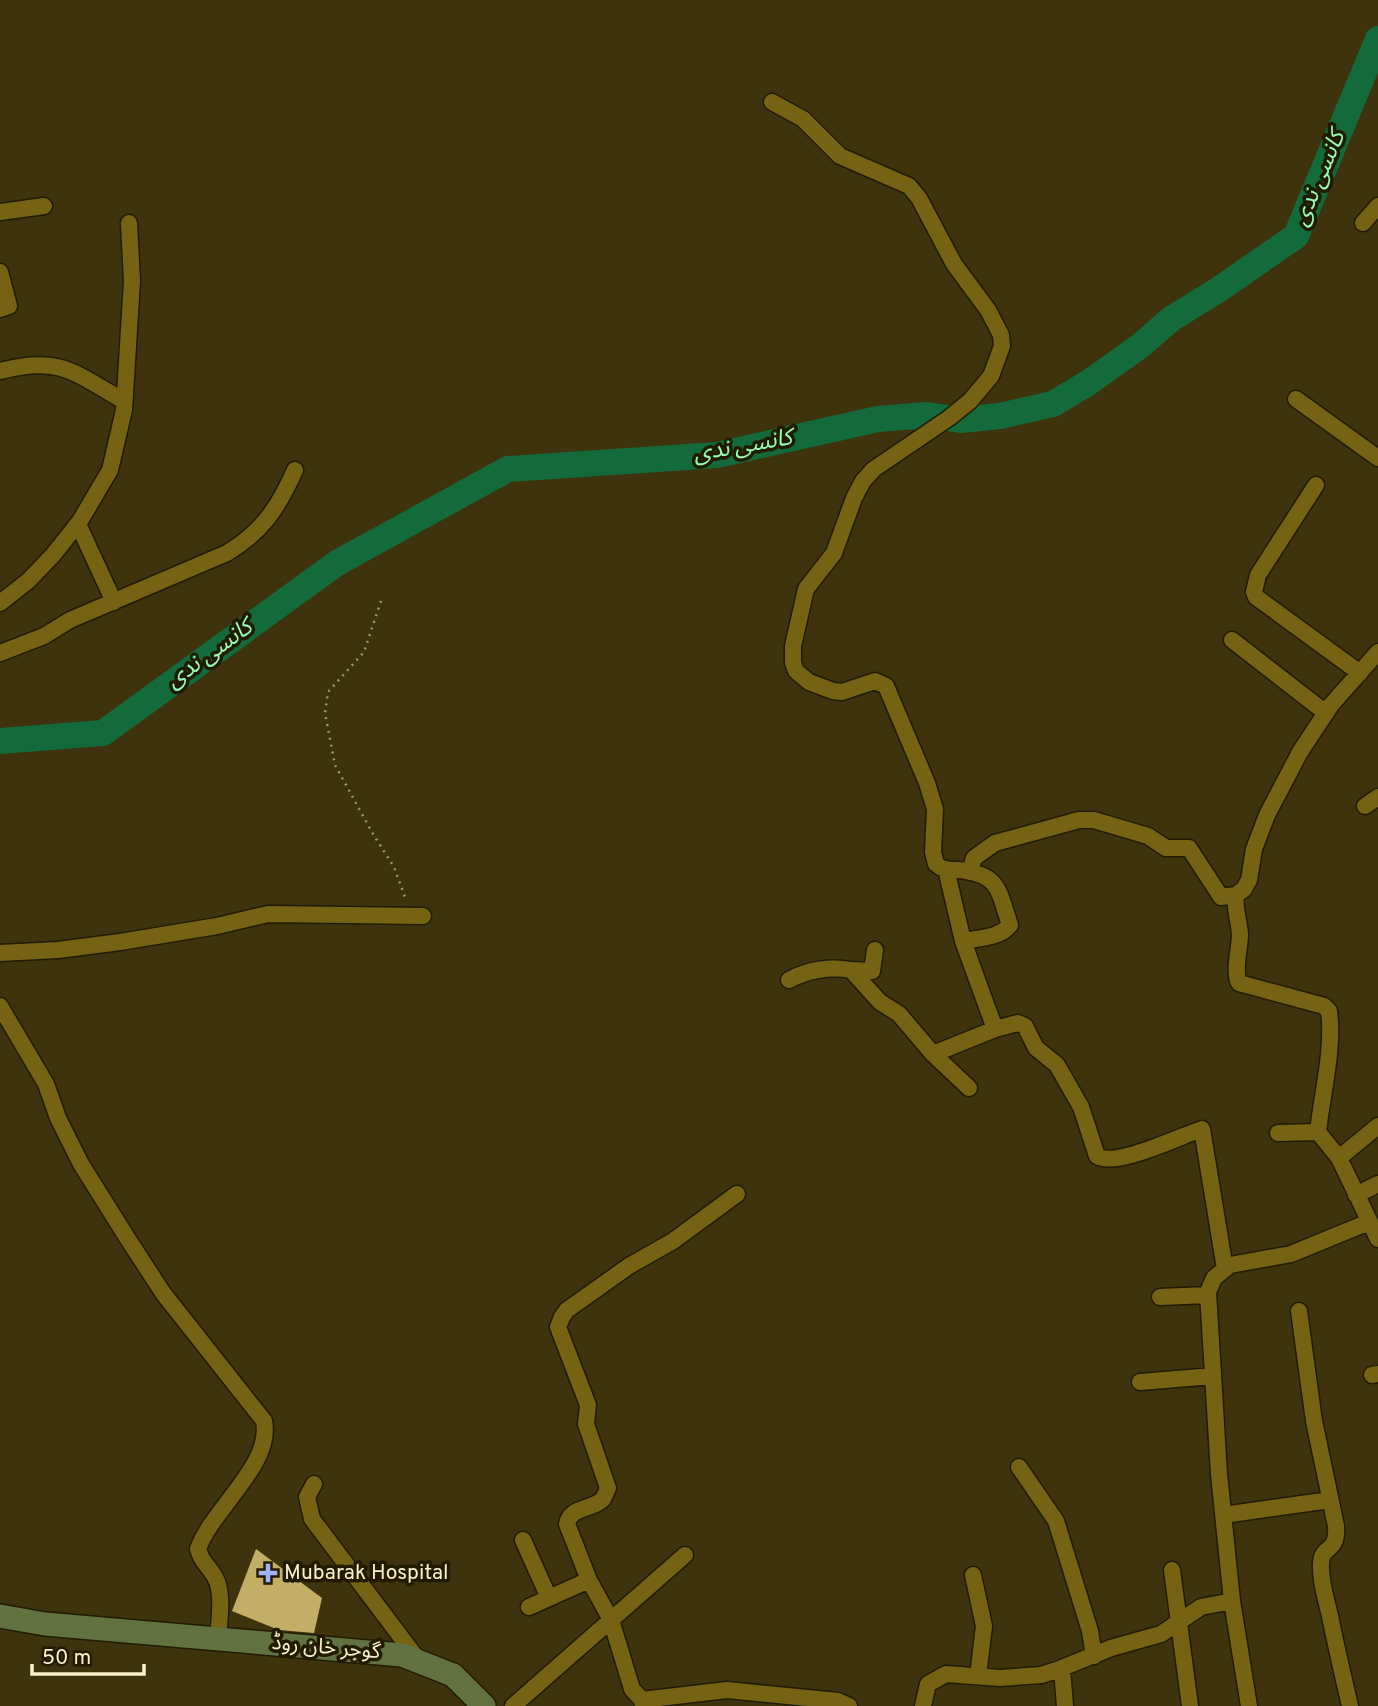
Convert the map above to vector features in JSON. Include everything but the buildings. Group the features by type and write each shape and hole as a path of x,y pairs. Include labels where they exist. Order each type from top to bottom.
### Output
{"main road":[{"name":"گوجر خان روڈ","path":"0,1616 45,1624 411,1658 453,1675 481,1705"}],"street":[{"path":"772,102 803,119 840,156 909,186 919,198 954,264 988,310 1001,335 1002,346 991,376 970,401 874,469 863,481 834,553 806,589 793,646 796,671 815,685 842,692 875,681 886,686 927,783 936,813 934,859 940,868 971,872 988,877 995,883 1010,925 999,934 963,941"},
{"path":"0,212 44,206"},
{"path":"1363,223 1378,206"},
{"path":"0,603 38,572 78,524 110,470 118,442 124,401 132,281 129,223"},
{"path":"0,272 9,306 0,309"},
{"path":"0,371 34,365 58,366 124,401"},
{"path":"1296,398 1378,458"},
{"path":"0,653 44,636 70,620 227,552 246,541 270,517 295,470"},
{"path":"1316,485 1258,575 1254,592 1256,597 1360,673"},
{"path":"78,524 114,602"},
{"path":"1232,640 1326,713"},
{"path":"971,872 974,858 995,843 1079,820 1094,821 1148,836 1166,848 1189,848 1221,897 1236,895 1244,890 1249,880 1254,849 1267,815 1300,752 1326,713 1378,652"},
{"path":"946,869 963,941 995,1029"},
{"path":"1236,895 1240,936 1236,977 1239,984 1324,1006 1328,1011 1330,1030 1318,1132 1339,1158 1378,1239"},
{"path":"0,953 58,950 120,942 217,926 268,914 417,916"},
{"path":"789,980 807,972 824,970 872,971 875,950"},
{"path":"851,971 880,1002 899,1014 933,1054 969,1088"},
{"path":"0,1006 46,1084 58,1118 81,1164 126,1236 163,1293 264,1421 265,1440 256,1461 209,1526 198,1549 200,1560 219,1586 218,1639"},
{"path":"933,1054 995,1029 1018,1023 1025,1026 1036,1048 1057,1065 1081,1107 1097,1156 1100,1158 1108,1159 1152,1150 1172,1139 1202,1129 1225,1269"},
{"path":"1339,1158 1378,1126"},
{"path":"1278,1133 1318,1132"},
{"path":"1356,1195 1378,1184"},
{"path":"737,1194 673,1241 629,1266 567,1310 559,1322 558,1327 587,1405 586,1424 608,1488 601,1500 582,1508 568,1518 567,1524 589,1580 611,1620 632,1689 643,1703 727,1690 838,1701 849,1706"},
{"path":"1249,1706 1232,1601 1223,1515 1208,1294 1214,1278 1230,1265 1291,1254 1369,1222"},
{"path":"1160,1297 1208,1294"},
{"path":"1299,1311 1314,1421 1337,1539 1320,1561 1323,1586 1350,1706"},
{"path":"1140,1382 1213,1377"},
{"path":"1019,1467 1056,1521 1090,1631 1094,1656"},
{"path":"314,1483 307,1497 312,1519 411,1658"},
{"path":"1223,1515 1330,1500"},
{"path":"523,1540 549,1598"},
{"path":"513,1706 685,1555"},
{"path":"1172,1570 1190,1706"},
{"path":"973,1575 984,1626 978,1676"},
{"path":"530,1607 589,1580"},
{"path":"923,1706 926,1687 935,1678 946,1674 1000,1678 1041,1675 1111,1648 1161,1633 1201,1607 1232,1601"},
{"path":"1062,1669 1065,1706"}],"path":[{"path":"380,601 364,652 328,692 325,713 335,765 394,867 417,916"}],"waterway":[{"name":"کانسی ندی","path":"0,741 103,733 337,563 508,469 717,455 878,419 927,415 961,420 1000,416 1053,404 1140,346 1171,319 1296,236 1378,39"}],"place":[{"name":"Mubarak Hospital","path":"268,1573"}]}
